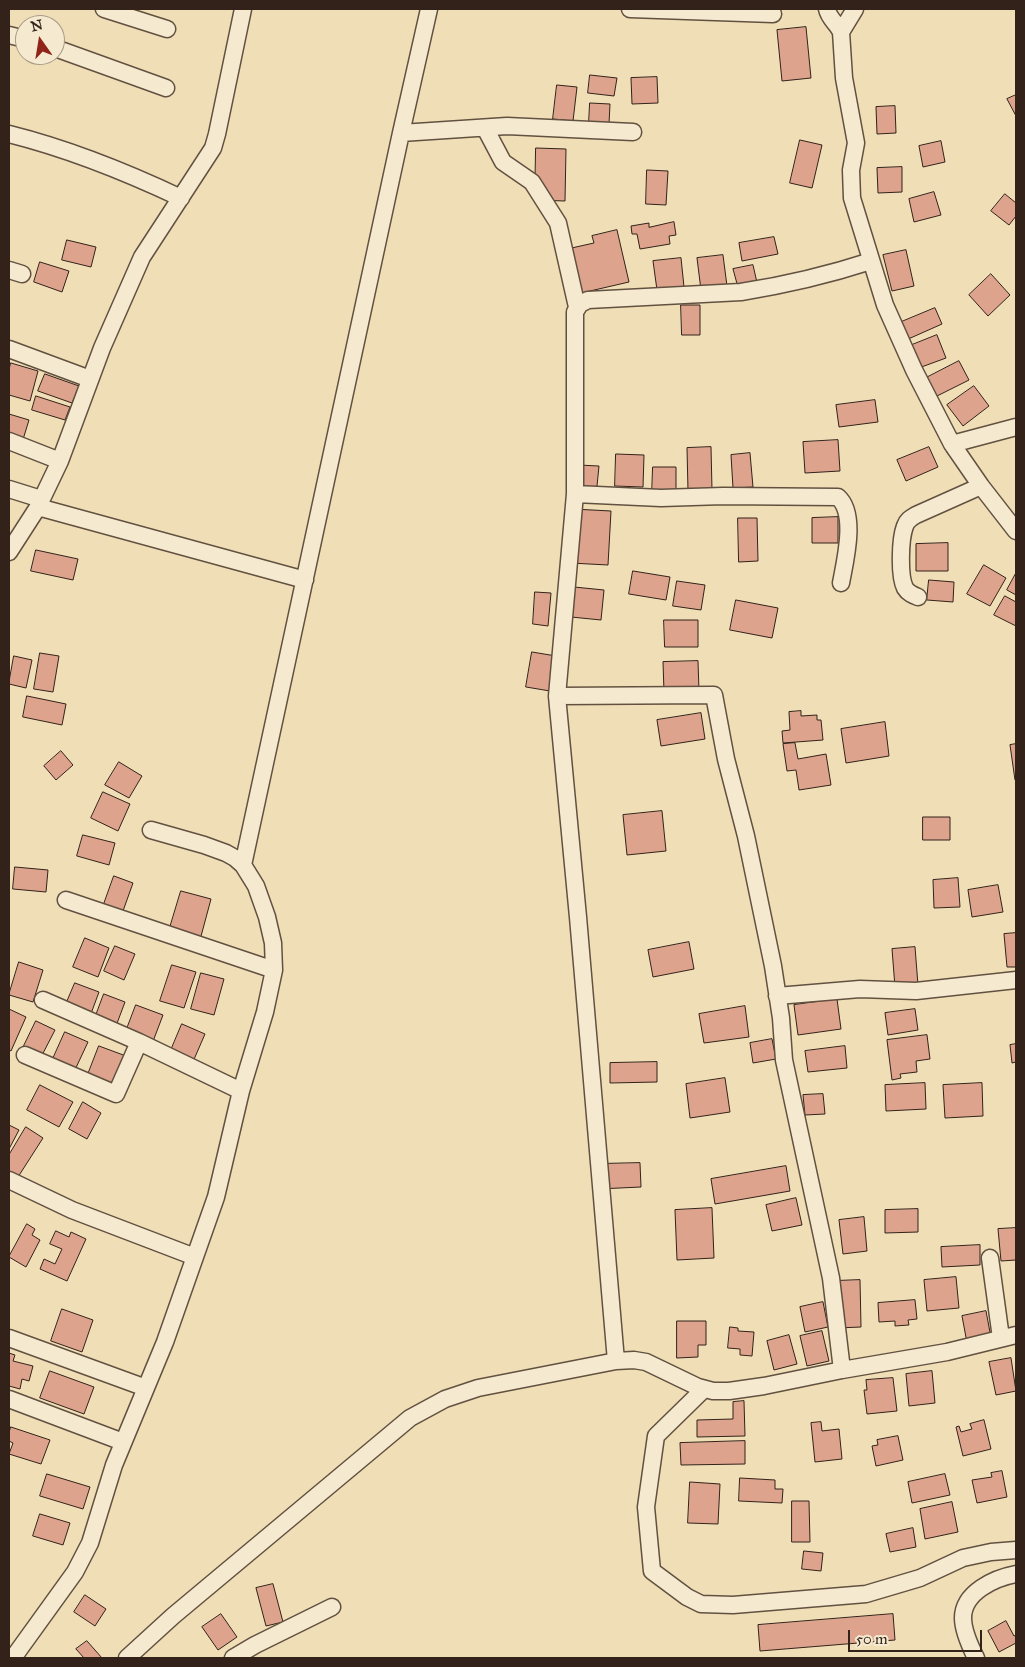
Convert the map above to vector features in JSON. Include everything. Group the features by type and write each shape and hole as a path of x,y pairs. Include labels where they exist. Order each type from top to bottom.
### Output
{"street":[{"path":"104,9 167,29"},
{"path":"9,552 40,503 60,461 102,348 142,257 213,148 243,9"},
{"path":"243,865 429,9"},
{"path":"630,9 773,14"},
{"path":"827,9 830,18 841,32 844,78 856,143 851,170 852,198 892,321 914,370 952,444 981,486 1016,531"},
{"path":"841,32 855,9"},
{"path":"65,52 166,88"},
{"path":"401,133 507,126 633,132"},
{"path":"485,128 503,162 532,182 558,223 577,306"},
{"path":"9,134 59,148 108,166 181,198"},
{"path":"616,1361 579,926 557,696 575,494 574,312 577,306 588,300 725,293 766,288 834,273 871,261"},
{"path":"9,349 90,379"},
{"path":"952,444 1016,428"},
{"path":"9,442 60,461"},
{"path":"918,597 906,590 904,583 902,541 905,525 909,519 916,515 981,486"},
{"path":"9,489 40,503 156,540 305,580"},
{"path":"575,494 661,498 723,496 838,498 843,502 848,519 847,545 840,583"},
{"path":"557,696 714,695 726,758 758,890 781,1018 784,1060 830,1278 842,1370"},
{"path":"13,1658 16,1641 81,1562 90,1543 123,1442 165,1342 216,1197 241,1091 265,1012 274,970 273,943 267,916 256,886 243,865 226,853 151,830"},
{"path":"66,900 274,970"},
{"path":"777,996 860,989 916,991 1016,980"},
{"path":"42,1000 139,1042 241,1091"},
{"path":"25,1056 116,1094 139,1042"},
{"path":"9,1180 72,1210 194,1257"},
{"path":"127,1658 173,1616 410,1418 445,1399 478,1388 616,1361 634,1360 646,1362 704,1389 729,1391 947,1352 1008,1336 990,1258"},
{"path":"9,1338 146,1388"},
{"path":"704,1389 656,1436 646,1507 652,1571 687,1598 701,1604 733,1605 866,1594 920,1578 963,1558 991,1552 1016,1550"},
{"path":"9,1399 123,1442"},
{"path":"976,1658 964,1630 962,1616 965,1606 979,1589 988,1583 1016,1574"},
{"path":"233,1658 332,1607"}],"building":[{"path":"806,27 811,78 782,81 777,30"},
{"path":"590,75 617,78 614,96 588,93"},
{"path":"657,77 658,103 632,104 631,78"},
{"path":"557,85 577,87 573,121 553,119"},
{"path":"1016,95 1016,116 1007,99"},
{"path":"590,103 610,104 609,124 589,123"},
{"path":"895,106 896,133 877,134 876,107"},
{"path":"800,140 822,145 812,188 790,183"},
{"path":"941,141 945,162 923,167 919,146"},
{"path":"536,148 566,149 565,201 535,200"},
{"path":"902,167 902,192 878,193 877,168"},
{"path":"647,170 668,171 666,205 646,204"},
{"path":"934,192 941,215 914,222 909,199"},
{"path":"1005,194 1016,203 1016,216 1009,225 991,211"},
{"path":"674,222 676,235 669,236 670,244 640,249 637,234 632,234 631,226 649,223 649,227"},
{"path":"617,230 629,282 577,294 567,249 594,243 592,236"},
{"path":"774,237 778,254 742,261 739,243"},
{"path":"67,240 96,247 91,267 62,260"},
{"path":"906,250 914,286 892,291 883,255"},
{"path":"723,255 727,286 701,290 697,258"},
{"path":"681,258 684,287 657,290 653,261"},
{"path":"40,262 69,271 62,292 34,282"},
{"path":"753,265 758,287 739,291 733,269"},
{"path":"991,274 1010,295 988,316 969,295"},
{"path":"681,305 700,305 700,335 682,335"},
{"path":"935,308 942,324 906,340 899,323"},
{"path":"937,335 946,358 916,369 907,347"},
{"path":"959,361 969,380 935,397 926,378"},
{"path":"11,363 38,371 30,401 9,395 9,370"},
{"path":"45,374 79,386 72,403 38,391"},
{"path":"974,386 989,406 963,426 947,405"},
{"path":"36,396 70,407 65,420 32,410"},
{"path":"875,400 878,422 839,427 836,405"},
{"path":"9,414 29,420 21,446 9,442"},
{"path":"838,440 840,471 805,473 803,442"},
{"path":"711,447 712,490 688,491 687,448"},
{"path":"929,447 938,467 906,481 897,460"},
{"path":"750,453 753,487 733,488 731,455"},
{"path":"616,454 644,455 643,487 615,486"},
{"path":"578,465 599,466 596,496 576,495"},
{"path":"653,467 676,467 676,494 652,494"},
{"path":"573,509 611,511 608,565 570,563"},
{"path":"838,517 838,543 812,543 812,518"},
{"path":"738,518 757,518 758,561 739,562"},
{"path":"948,543 948,571 916,571 916,544"},
{"path":"36,550 78,559 73,580 31,571"},
{"path":"984,565 1006,578 990,606 967,594"},
{"path":"633,571 670,577 666,600 629,594"},
{"path":"1016,573 1016,595 1007,590"},
{"path":"929,580 954,582 953,602 927,600"},
{"path":"677,581 705,585 701,610 673,606"},
{"path":"574,587 604,590 601,620 571,617"},
{"path":"535,592 551,593 548,626 533,624"},
{"path":"1005,596 1016,602 1016,626 994,615"},
{"path":"736,600 778,608 772,638 730,630"},
{"path":"664,620 698,620 698,647 665,647"},
{"path":"532,652 562,657 556,692 526,687"},
{"path":"40,653 59,656 53,692 34,689"},
{"path":"14,656 32,660 26,688 9,684"},
{"path":"698,661 699,691 664,692 663,662"},
{"path":"27,696 66,704 62,725 23,717"},
{"path":"801,711 801,716 817,715 817,720 821,720 823,740 783,743 782,731 790,730 789,712"},
{"path":"701,713 705,739 661,746 657,720"},
{"path":"885,722 889,756 846,763 841,729"},
{"path":"795,743 798,759 826,754 831,785 799,790 796,770 787,771 783,744"},
{"path":"1016,744 1016,780 1015,780 1010,745"},
{"path":"61,751 73,765 56,780 44,766"},
{"path":"119,762 142,776 129,798 105,785"},
{"path":"103,792 130,804 118,831 91,818"},
{"path":"662,811 666,851 627,855 623,815"},
{"path":"923,817 950,817 950,840 923,840"},
{"path":"83,835 115,843 109,865 77,856"},
{"path":"15,867 48,870 46,892 13,889"},
{"path":"114,876 133,883 123,911 104,904"},
{"path":"958,878 960,907 934,908 933,880"},
{"path":"998,885 1003,912 972,917 968,890"},
{"path":"181,891 211,899 200,940 169,931"},
{"path":"1016,933 1016,967 1007,967 1004,934"},
{"path":"85,938 109,948 98,977 73,967"},
{"path":"689,942 694,969 653,977 648,950"},
{"path":"115,946 135,954 124,980 104,971"},
{"path":"915,947 918,985 895,987 892,949"},
{"path":"19,962 43,970 33,1002 9,995"},
{"path":"172,965 196,972 184,1008 160,1001"},
{"path":"201,973 224,979 214,1015 191,1009"},
{"path":"75,983 99,992 89,1019 64,1009"},
{"path":"104,994 125,1002 116,1026 95,1018"},
{"path":"837,999 841,1029 798,1035 794,1005"},
{"path":"136,1005 163,1015 152,1044 125,1034"},
{"path":"745,1006 749,1037 704,1043 699,1014"},
{"path":"9,1009 26,1017 11,1051 9,1050"},
{"path":"915,1009 918,1030 888,1035 885,1013"},
{"path":"36,1021 55,1030 39,1061 21,1052"},
{"path":"182,1024 205,1034 192,1064 169,1055"},
{"path":"65,1032 88,1042 74,1072 52,1061"},
{"path":"927,1035 930,1059 916,1061 917,1072 900,1074 901,1078 892,1080 887,1040"},
{"path":"772,1039 776,1059 753,1063 750,1043"},
{"path":"1016,1044 1016,1062 1012,1063 1010,1045"},
{"path":"99,1046 126,1056 114,1087 87,1077"},
{"path":"845,1046 847,1068 808,1072 805,1051"},
{"path":"657,1062 657,1082 610,1083 610,1063"},
{"path":"725,1078 730,1112 690,1118 686,1084"},
{"path":"925,1083 926,1109 886,1111 885,1085"},
{"path":"982,1083 983,1116 945,1118 943,1085"},
{"path":"40,1085 73,1102 59,1127 27,1110"},
{"path":"823,1094 825,1114 805,1115 803,1095"},
{"path":"83,1102 101,1113 87,1139 69,1129"},
{"path":"9,1125 19,1130 9,1149"},
{"path":"26,1127 43,1138 18,1177 9,1171 9,1155"},
{"path":"640,1163 641,1187 598,1189 598,1164"},
{"path":"786,1166 790,1191 715,1204 711,1179"},
{"path":"796,1198 802,1225 772,1231 766,1205"},
{"path":"712,1208 714,1258 677,1260 675,1210"},
{"path":"918,1209 918,1232 885,1233 885,1210"},
{"path":"864,1217 867,1251 843,1254 839,1220"},
{"path":"27,1224 35,1229 32,1235 40,1240 26,1267 9,1257"},
{"path":"1016,1228 1016,1260 1001,1261 998,1229"},
{"path":"56,1231 69,1237 71,1232 86,1239 67,1281 40,1269 44,1259 55,1264 62,1249 50,1244"},
{"path":"980,1245 980,1265 942,1267 941,1247"},
{"path":"956,1277 959,1308 927,1311 924,1280"},
{"path":"860,1280 861,1327 837,1328 835,1281"},
{"path":"915,1300 917,1319 908,1320 909,1325 895,1326 895,1321 879,1322 878,1303"},
{"path":"823,1302 828,1327 805,1332 800,1307"},
{"path":"62,1309 93,1320 82,1352 51,1341"},
{"path":"986,1311 992,1343 968,1348 962,1316"},
{"path":"677,1321 706,1321 706,1345 698,1345 698,1357 677,1358"},
{"path":"730,1327 738,1328 738,1331 754,1332 752,1356 740,1355 740,1349 728,1348"},
{"path":"822,1331 829,1361 807,1366 800,1336"},
{"path":"789,1335 797,1364 774,1370 767,1341"},
{"path":"9,1353 15,1355 13,1361 33,1366 29,1381 22,1379 20,1389 9,1386"},
{"path":"1011,1358 1016,1391 996,1395 989,1362"},
{"path":"50,1371 94,1387 84,1414 40,1398"},
{"path":"932,1371 935,1403 909,1406 906,1374"},
{"path":"893,1378 897,1411 867,1414 864,1390 867,1390 866,1380"},
{"path":"744,1401 745,1436 697,1437 697,1420 733,1419 733,1402"},
{"path":"984,1420 991,1449 963,1456 956,1427 959,1426 961,1432 972,1429 970,1424"},
{"path":"821,1422 822,1431 839,1429 842,1459 815,1462 811,1423"},
{"path":"11,1427 50,1440 41,1464 9,1454 13,1443 9,1441"},
{"path":"898,1436 903,1460 876,1466 872,1446 878,1445 877,1440"},
{"path":"745,1441 745,1464 681,1465 680,1443"},
{"path":"1002,1471 1007,1497 977,1503 972,1480 992,1477 991,1473"},
{"path":"47,1474 90,1487 83,1509 40,1496"},
{"path":"945,1474 950,1495 912,1503 908,1482"},
{"path":"740,1478 775,1480 775,1489 783,1489 782,1503 739,1501"},
{"path":"690,1482 720,1484 718,1524 688,1523"},
{"path":"792,1501 809,1501 810,1542 792,1542"},
{"path":"952,1502 958,1532 925,1539 920,1509"},
{"path":"40,1514 70,1523 63,1545 33,1536"},
{"path":"913,1528 916,1547 890,1552 886,1534"},
{"path":"804,1551 823,1553 821,1571 802,1569"},
{"path":"273,1584 283,1622 266,1626 256,1588"},
{"path":"85,1595 106,1609 95,1626 74,1612"},
{"path":"221,1614 237,1637 218,1650 202,1627"},
{"path":"893,1614 895,1640 760,1651 758,1625"},
{"path":"1006,1621 1014,1636 1016,1635 1016,1643 999,1652 988,1631"},
{"path":"87,1641 102,1658 84,1658 76,1649"}]}
